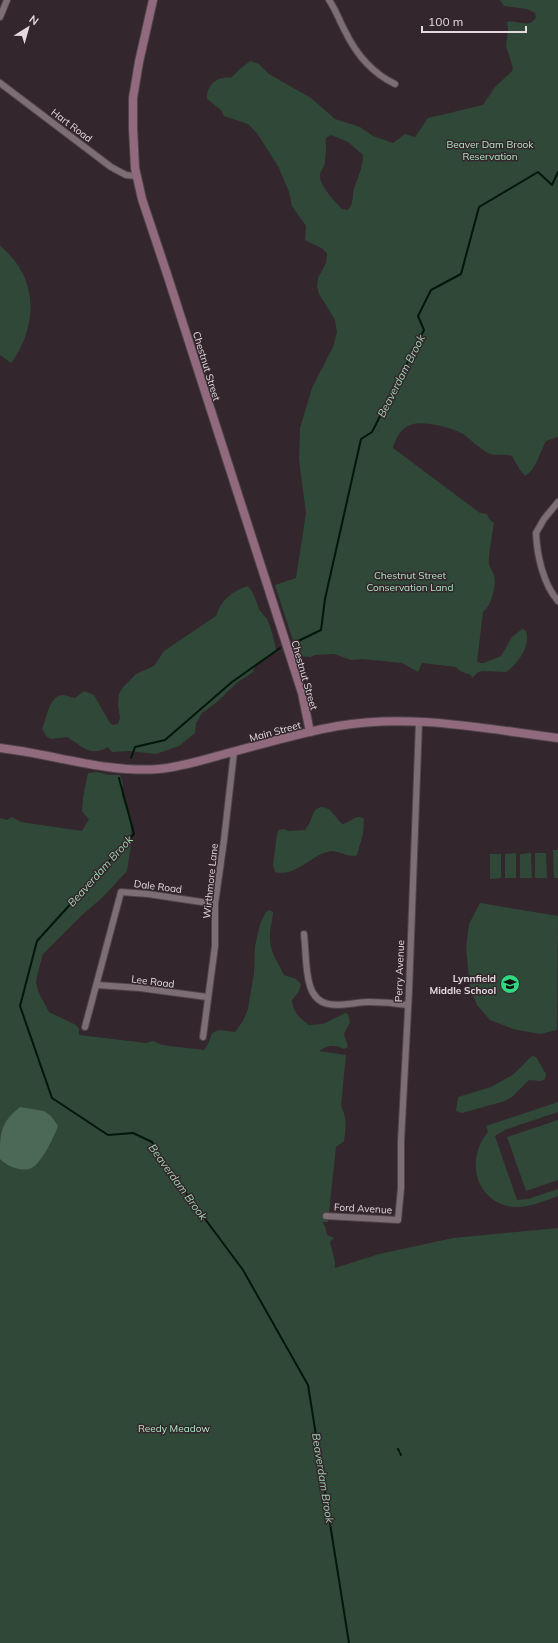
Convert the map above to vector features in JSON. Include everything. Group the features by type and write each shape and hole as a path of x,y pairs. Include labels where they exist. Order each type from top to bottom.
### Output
{"street":[{"path":"0,17 7,0"},
{"name":"Chestnut Street","path":"154,0 139,62 133,98 136,176 142,199 302,693 310,732"},
{"path":"329,0 335,9 349,39 362,58 382,77 395,84"},
{"name":"Hart Road","path":"0,83 111,167 126,174 136,176"},
{"path":"558,502 544,518 536,533 544,576 553,595 558,601"},
{"name":"Main Street","path":"0,748 86,763 140,769 159,769 187,765 310,732 339,726 372,722 419,722 558,738"},
{"name":"Perry Avenue","path":"398,1220 401,1188 402,1118 419,722"},
{"name":"Wirthmore Lane","path":"203,1037 207,997 215,946 215,904 234,752"},
{"name":"Dale Road","path":"97,985 102,960 121,892 148,894 215,904"},
{"path":"304,934 310,988 322,1001 338,1006 367,1002 408,1005"},
{"path":"86,1027 97,985"},
{"name":"Lee Road","path":"97,985 140,988 207,997"},
{"name":"Ford Avenue","path":"326,1216 398,1220"}],"green space":[{"path":"500,0 558,0 558,437 546,441 532,470 525,476 512,456 494,455 488,453 463,434 451,429 430,424 423,423 406,427 398,435 393,448 480,513 487,514 489,519 494,523 489,565 494,575 495,584 489,606 483,612 477,662 484,663 501,656 512,637 522,629 525,630 527,641 523,653 519,659 506,672 483,671 478,672 472,678 471,675 460,671 456,667 422,663 418,672 402,663 362,659 351,660 334,654 315,655 311,657 298,656 275,585 296,578 306,513 299,460 300,428 312,388 333,347 337,332 335,320 319,294 317,286 318,278 326,263 327,254 323,249 305,240 306,226 292,206 289,192 279,168 257,133 248,124 224,116 221,110 207,99 209,88 216,80 232,77 250,61 259,64 269,74 311,98 335,119 360,127 373,136 393,143 405,134 415,137 428,118 483,105 495,87 512,71 513,68 506,46 508,29 507,22 511,21 526,24 533,21 536,17 535,13 527,9 504,6","holes":["331,135 348,142 363,155 361,168 354,188 352,202 348,210 342,209 325,189 320,180 325,162 326,138"]},
{"path":"0,246 13,258 22,272 28,286 30,302 30,317 26,333 20,348 11,363 0,355"},
{"path":"248,586 259,609 267,619 276,652 257,664 253,672 238,682 217,702 202,713 196,723 195,733 179,746 156,754 129,751 112,752 108,747 101,750 90,751 67,737 51,739 47,737 42,729 54,699 63,695 75,698 84,691 94,695 110,723 113,725 118,724 120,718 118,704 119,694 123,687 136,674 154,666 164,651 216,616 221,605 232,593"},
{"name":"Reedy Meadow","path":"97,772 109,775 120,775 123,783 122,796 131,821 131,845 127,871 103,897 81,916 43,954 36,982 38,991 49,1012 76,1025 79,1029 79,1035 146,1043 153,1041 162,1045 204,1050 212,1033 219,1030 235,1032 243,1021 248,1009 254,973 255,946 260,924 266,912 270,910 273,912 270,941 274,956 284,975 296,979 301,984 299,991 292,1000 297,1014 309,1025 323,1024 345,1013 348,1014 350,1022 344,1034 348,1047 344,1049 337,1046 332,1046 326,1047 319,1051 346,1055 341,1106 345,1119 345,1137 344,1141 336,1147 328,1222 322,1222 325,1226 327,1235 334,1238 330,1242 335,1268 379,1254 453,1238 558,1228 558,1643 0,1643 0,818 7,820 12,817 21,822 82,831 89,819 82,811 88,773"},
{"path":"322,807 329,809 342,824 358,817 364,819 363,834 357,855 349,856 334,851 324,853 295,870 282,873 275,872 273,865 277,834 279,830 305,830 310,823 315,810"},
{"path":"553,850 558,850 558,878 554,878"},
{"path":"516,853 516,878 505,878 505,854"},
{"path":"531,853 532,878 520,878 520,854"},
{"path":"535,853 546,853 547,878 535,878"},
{"path":"490,854 501,854 501,878 490,879"},
{"path":"480,903 558,916 557,1030 540,1034 513,1029 490,1020 477,1005 470,987 466,948 469,924"},
{"path":"532,1056 536,1057 546,1074 545,1079 541,1081 529,1080 512,1097 505,1101 462,1113 456,1111 458,1097 491,1087 514,1074"},
{"path":"558,1102 558,1112 507,1129 495,1136 517,1200 528,1199 558,1189 558,1196 536,1204 519,1207 513,1207 500,1203 490,1197 482,1188 478,1178 476,1166 477,1154 481,1143 488,1132 486,1126"},
{"path":"20,1107 44,1111 51,1116 58,1126 50,1144 38,1163 29,1169 13,1167 0,1159 2,1129 8,1118"},
{"path":"558,1120 558,1180 526,1191 507,1137"}],"waterway":[{"name":"Beaverdam Brook","path":"294,643 321,630 325,599 361,439 372,432 424,330 418,316 431,290 461,274 479,207 538,172 552,185 558,172"},
{"name":"Beaverdam Brook","path":"131,758 135,747 165,740 232,682 280,648"},
{"name":"Beaverdam Brook","path":"119,778 134,834 37,941 20,1006 52,1098 108,1135 133,1133 152,1142 162,1161 243,1270 308,1385 349,1643"}],"place":[{"name":"Lynnfield Middle School","path":"510,984"}],"park label":[{"name":"Beaver Dam Brook Reservation","path":"490,150"},
{"name":"Chestnut Street Conservation Land","path":"410,580"}]}
